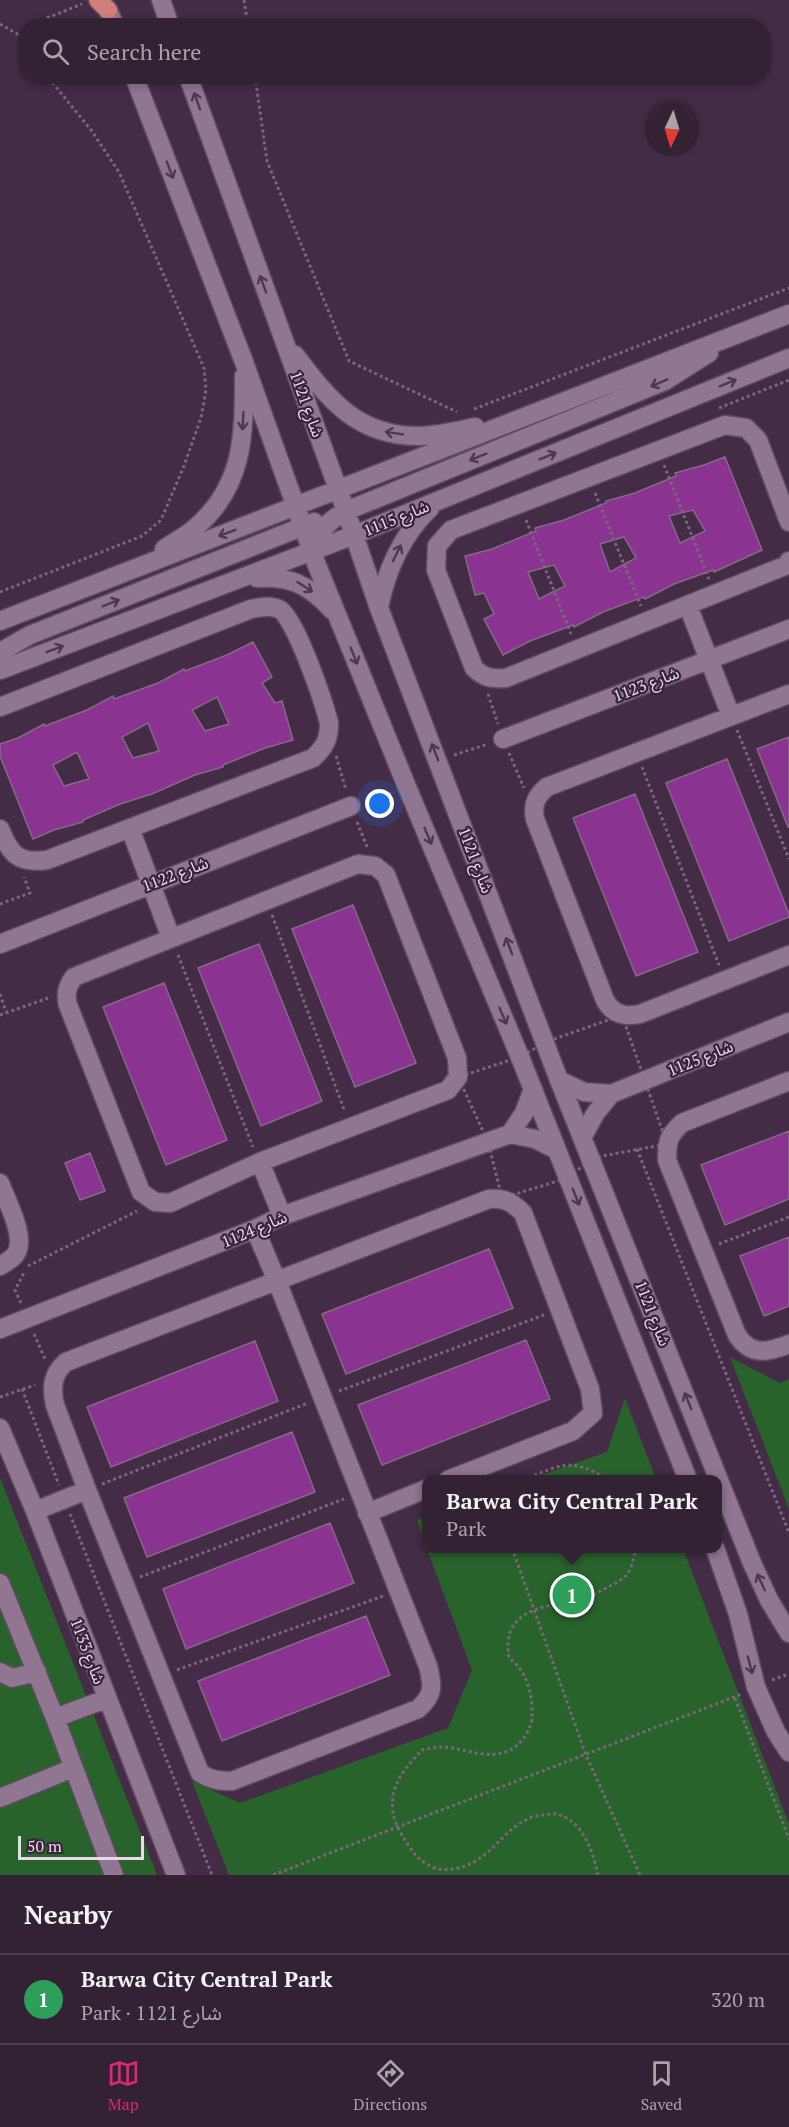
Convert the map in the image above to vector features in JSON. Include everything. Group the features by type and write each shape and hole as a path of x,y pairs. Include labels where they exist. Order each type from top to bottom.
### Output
{"street":[{"path":"161,1 167,18"},
{"name":"شارع 1121","path":"137,84 244,362 312,551 557,1150 686,1475"},
{"name":"شارع 1121","path":"191,84 339,490 379,608 559,1080 717,1475"},
{"path":"0,621 789,314"},
{"path":"312,551 324,527 346,511 665,381 744,331"},
{"path":"283,339 322,390 353,418 369,427 392,433 421,436 514,421"},
{"name":"شارع 1115","path":"0,670 354,535 789,358"},
{"path":"141,566 194,529 223,496 237,467 242,441 244,362"},
{"path":"789,522 758,440 746,428 725,425 451,530 437,546 436,570 474,668 482,676 494,679 506,678 688,606 787,565 789,561"},
{"path":"0,652 30,635 316,521 326,512 339,490"},
{"path":"379,608 386,577 399,548 410,530 435,502"},
{"path":"228,584 268,578 299,582 323,600 339,617"},
{"path":"0,707 251,609 266,606 280,609 289,619 296,633 326,712 329,735 324,748 314,758 47,860 34,862 18,858 7,845 0,829"},
{"path":"688,606 731,716"},
{"name":"شارع 1123","path":"503,739 789,629"},
{"path":"789,694 547,788 538,795 534,809 535,819 605,1000 616,1013 631,1016 640,1014 789,955"},
{"name":"شارع 1122","path":"0,944 351,806"},
{"path":"130,828 171,938"},
{"path":"358,864 375,866 386,875 457,1058 458,1077 448,1090 260,1162 170,1203 155,1202 141,1192 68,1005 67,991 74,977 267,900 358,864"},
{"name":"شارع 1125","path":"559,1080 584,1092 611,1094 789,1022"},
{"path":"789,1081 682,1123 673,1131 667,1144 667,1160 737,1335 743,1344 762,1352 789,1344"},
{"path":"532,1089 524,1113 510,1134 535,1139 557,1150"},
{"path":"582,1138 595,1114 611,1094"},
{"name":"شارع 1124","path":"0,1329 255,1229 282,1216 510,1134"},
{"path":"260,1162 282,1216"},
{"path":"0,1183 20,1234 20,1246 16,1254 0,1266"},
{"path":"255,1229 277,1281 399,1590 431,1679 432,1692 418,1709 232,1780 215,1780 200,1773 87,1490 52,1393 58,1369 66,1362 277,1281 489,1199 502,1198 514,1204 523,1213 590,1389 593,1413 573,1431 458,1475"},
{"name":"شارع 1133","path":"0,1428 35,1511 176,1875"},
{"name":"شارع 1121","path":"722,1488 769,1600 789,1633"},
{"path":"35,1511 87,1490"},
{"path":"368,1513 422,1491"},
{"path":"717,1553 738,1614 756,1687 776,1732 789,1752"},
{"path":"0,1583 6,1615 37,1672 114,1875"},
{"path":"0,1672 12,1678 37,1672"},
{"path":"55,1718 106,1699"},
{"path":"0,1798 74,1768"}],"path":[{"path":"47,18 92,0"},
{"path":"244,0 247,18"},
{"path":"0,24 18,34"},
{"path":"0,592 142,536 161,520 191,447 201,418 206,390 204,369 119,172 91,130 54,84"},
{"path":"256,84 267,160 349,361 461,414"},
{"path":"472,410 789,288"},
{"path":"658,450 715,595"},
{"path":"589,477 647,622"},
{"path":"520,504 578,649"},
{"path":"731,716 789,860"},
{"path":"438,761 503,739"},
{"path":"636,752 725,981"},
{"path":"351,806 407,788"},
{"path":"0,904 30,893 18,858"},
{"path":"267,900 351,1127"},
{"path":"171,938 260,1162"},
{"path":"0,1015 67,991"},
{"path":"0,994 6,1012"},
{"path":"637,1149 789,1533"},
{"path":"28,1266 155,1202"},
{"path":"703,1250 789,1217"},
{"path":"22,1389 212,1875"},
{"path":"534,1475 568,1463 592,1469 602,1475"},
{"path":"124,1584 360,1493"},
{"path":"514,1553 586,1755 640,1875"},
{"path":"470,1869 457,1873 449,1872 424,1863 411,1850 396,1827 392,1806 394,1789 400,1777 422,1750 441,1747 489,1755 507,1753 518,1746 528,1733 533,1710 526,1678 518,1665 509,1658 508,1636 516,1620 535,1610 579,1599 619,1581 626,1576 635,1553"},
{"path":"160,1676 399,1590"},
{"path":"273,1875 735,1698 756,1687"},
{"path":"735,1698 789,1839"},
{"path":"492,1855 516,1826 535,1816 556,1814 571,1821 580,1829 594,1858 598,1875"}],"green space":[{"path":"730,1357 780,1383 789,1379 789,1509"},
{"path":"625,1398 654,1475 541,1475 607,1452"},
{"path":"0,1478 157,1875 0,1875"},
{"path":"422,1518 422,1535 417,1520"},
{"path":"428,1553 685,1553 789,1824 789,1875 229,1875 192,1781 240,1803 448,1728 472,1670"}],"building":[{"path":"725,457 762,550 714,572 713,570 674,584 645,599 643,597 603,612 574,627 573,625 530,641 503,655 484,619 494,614 484,593 475,595 465,556 492,549 536,531 535,528 564,520 606,503 606,501 635,493 676,476 675,473","holes":["693,510 705,531 680,543 669,516","624,537 636,558 610,572 600,544","554,565 565,586 539,599 528,572"]},
{"path":"253,642 272,677 262,683 275,703 282,701 293,740 265,748 223,765 223,767 195,775 152,794 120,804 83,822 33,839 0,756 0,744 18,738 44,724 45,726 87,710 113,696 114,699 158,683 184,669 185,671","holes":["217,697 229,724 205,731 192,710","148,723 159,751 133,758 122,737","77,752 89,779 64,786 53,765"]},
{"path":"789,737 789,827 788,827 757,749"},
{"path":"727,759 789,914 789,917 729,941 666,783"},
{"path":"635,794 698,952 636,976 573,818"},
{"path":"353,905 416,1063 355,1087 292,929"},
{"path":"259,944 322,1101 261,1126 198,968"},
{"path":"164,983 227,1140 166,1165 103,1007"},
{"path":"789,1131 789,1199 725,1225 701,1165"},
{"path":"90,1153 105,1191 80,1200 65,1163"},
{"path":"789,1237 789,1306 764,1316 740,1256"},
{"path":"489,1249 513,1308 346,1374 322,1314"},
{"path":"526,1340 550,1399 382,1465 358,1405"},
{"path":"255,1341 278,1401 111,1467 87,1407"},
{"path":"292,1432 315,1492 147,1557 124,1498"},
{"path":"330,1523 354,1583 186,1649 163,1589"},
{"path":"366,1616 390,1675 222,1741 198,1681"}],"place":[{"name":"Barwa City Central Park","path":"572,1595"}]}
